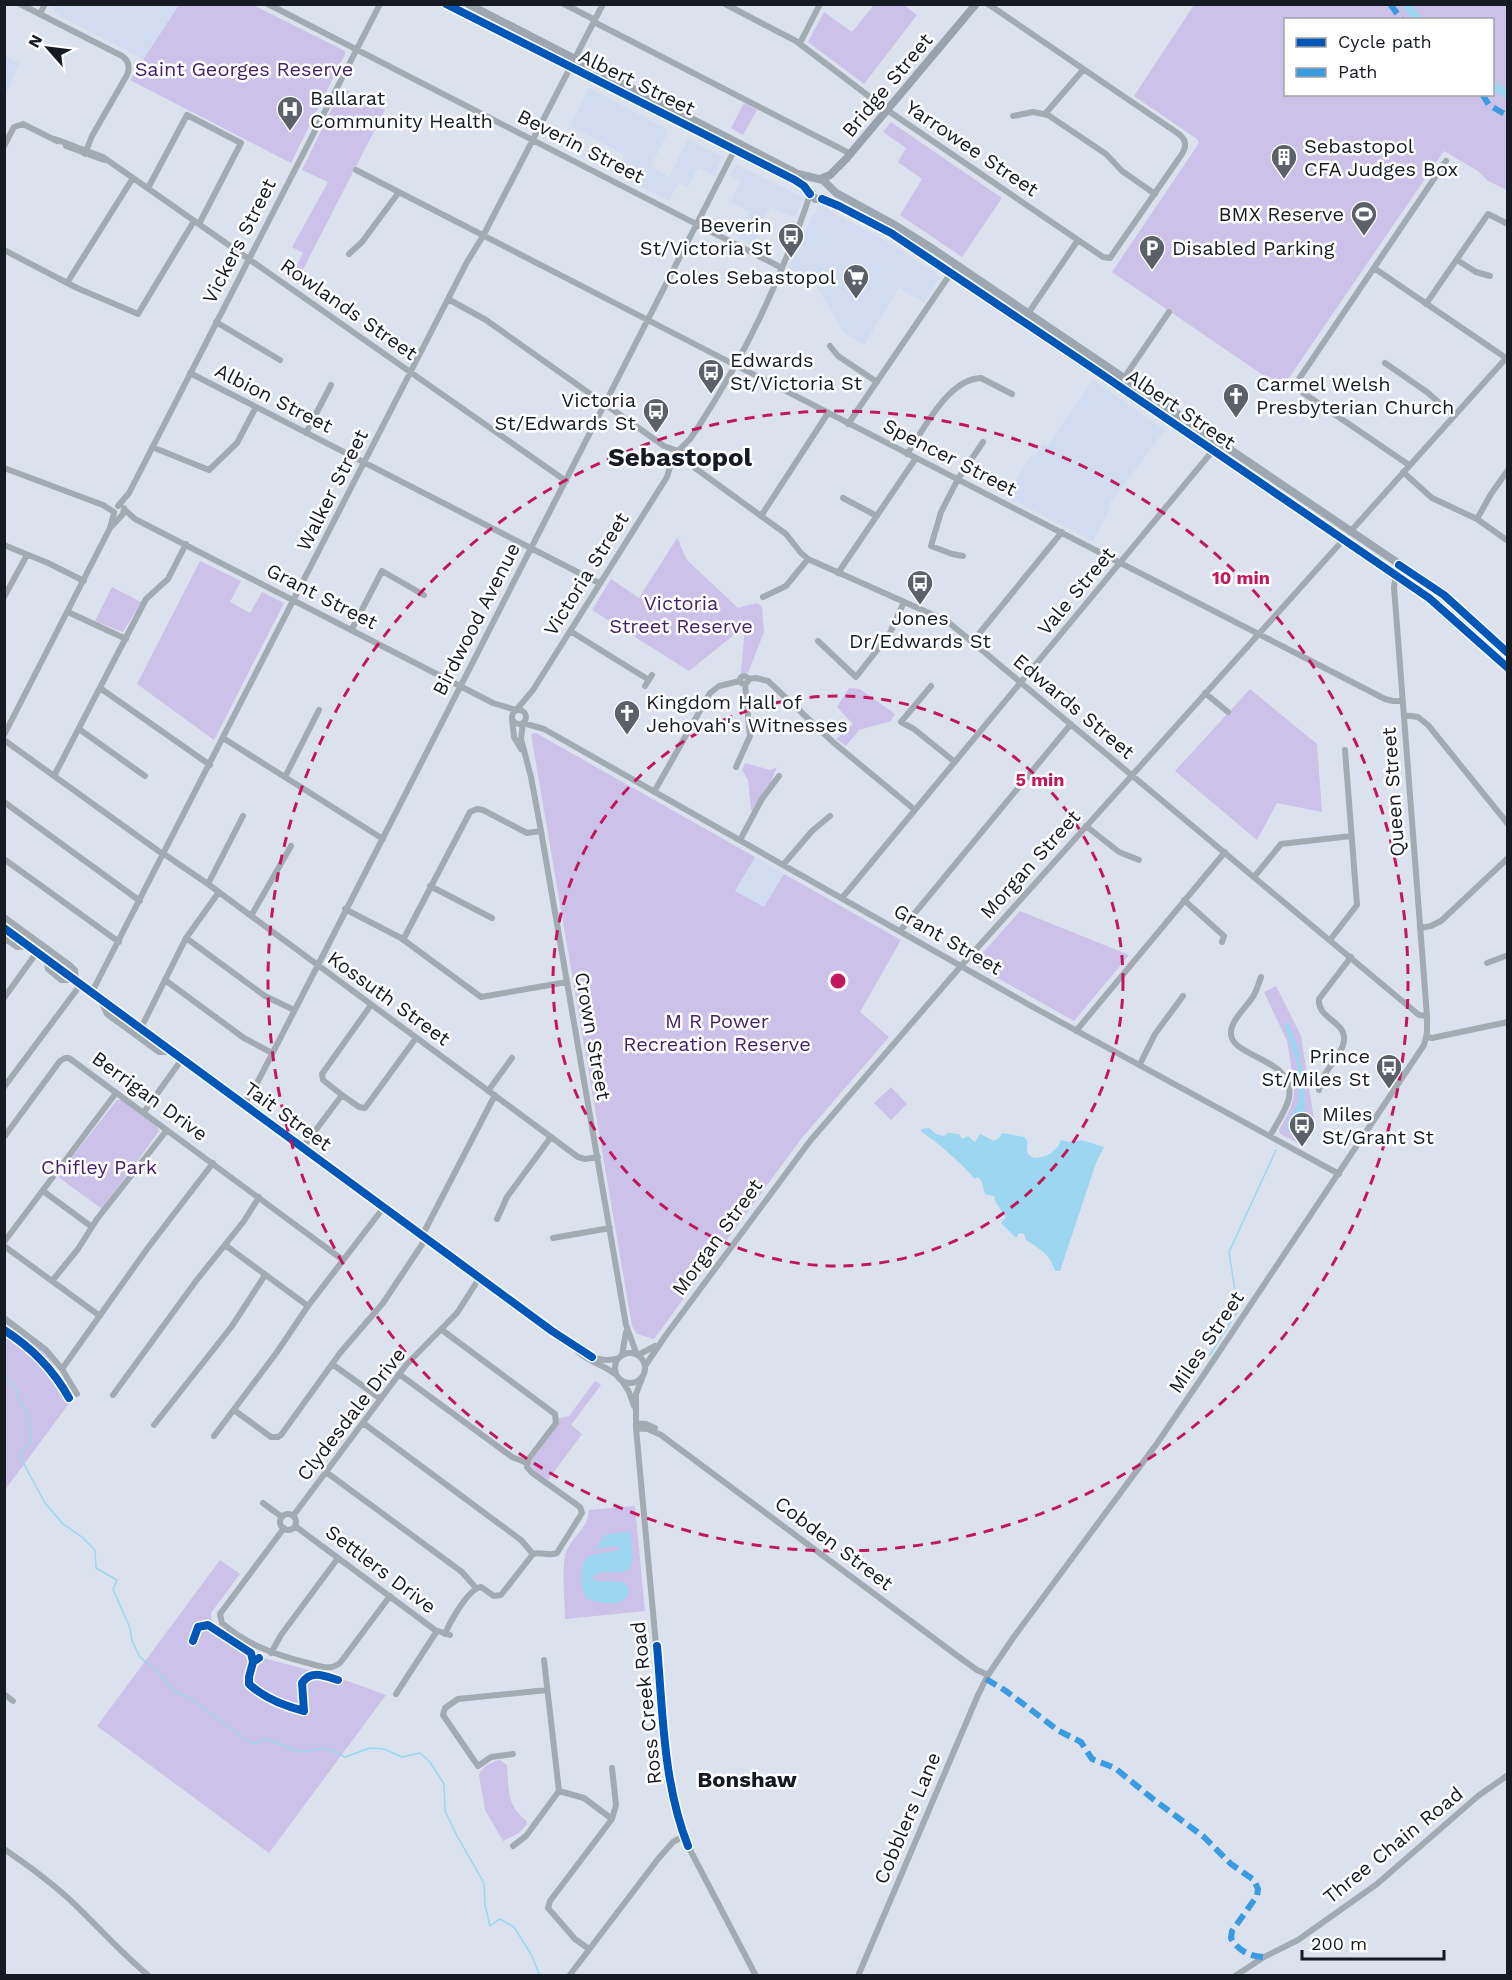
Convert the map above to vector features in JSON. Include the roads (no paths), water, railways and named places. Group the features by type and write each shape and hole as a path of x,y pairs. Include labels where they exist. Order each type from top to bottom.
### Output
{"highway":[{"name":"Albert Street","path":"446,4 735,149 798,182 810,194"},
{"name":"Albert Street","path":"468,4 798,174 818,179"},
{"path":"818,179 825,181 829,188 828,194 820,200 813,198 810,194 810,185 818,179"},
{"name":"Albert Street","path":"829,188 893,224 1023,321 1213,450 1444,595 1508,653"},
{"name":"Albert Street","path":"820,200 839,206 891,233 1029,313 1220,443 1347,536 1429,598 1508,668"}],"main road":[{"name":"Bridge Street","path":"849,156 976,4"},
{"path":"818,179 830,175 849,156"},
{"path":"829,188 849,156"}],"street":[{"path":"21,4 111,51 125,61 124,74 90,132 85,151"},
{"path":"40,14 45,4"},
{"name":"Beverin Street","path":"268,4 782,268"},
{"name":"Vickers Street","path":"4,735 380,4"},
{"path":"564,4 849,156"},
{"name":"Walker Street","path":"92,992 448,299 603,4"},
{"name":"Yarrowee Street","path":"725,4 800,44 887,110 1104,258 1110,258 1155,194"},
{"path":"800,44 820,4"},
{"path":"988,4 1176,132 1186,144 1182,154 1155,194 1122,171 1106,154 1045,114 1033,111 1013,116"},
{"path":"1045,114 1083,70"},
{"path":"4,250 67,283 138,314 196,222 241,142 187,115 148,188"},
{"name":"Rowlands Street","path":"4,146 15,126 23,122 55,140 101,155 566,481"},
{"name":"Birdwood Avenue","path":"244,1104 318,965 735,149"},
{"path":"1409,465 1299,390 1296,383 1446,161"},
{"name":"Spencer Street","path":"356,170 1385,699 1402,701"},
{"path":"67,283 133,178"},
{"path":"349,254 362,242 399,192"},
{"path":"673,458 692,437 737,366 762,316 801,223 810,194"},
{"path":"801,223 813,204 820,200"},
{"path":"1426,304 1488,214 1508,224"},
{"path":"1023,321 1078,240"},
{"path":"1457,260 1476,273 1490,276"},
{"path":"1374,268 1507,357"},
{"path":"848,424 954,269"},
{"path":"448,299 486,320 664,446 686,455"},
{"path":"1124,378 1169,312"},
{"path":"216,322 280,360"},
{"path":"830,346 838,356 877,382"},
{"name":"Morgan Street","path":"645,1366 810,1141 961,966 1507,357"},
{"path":"1385,363 1423,389 1454,416"},
{"name":"Albion Street","path":"190,374 599,583"},
{"path":"907,454 944,400 963,384 972,379 981,378 1012,394"},
{"path":"306,433 331,386"},
{"path":"152,447 204,470 209,470 237,443 256,407"},
{"path":"761,516 828,413"},
{"path":"664,446 675,462 681,464 685,461 692,437"},
{"path":"963,556 952,555 931,546 939,516 958,479 983,442"},
{"name":"Vale Street","path":"842,898 1220,443"},
{"name":"Edwards Street","path":"686,455 695,468 786,534 808,559 947,621 1419,1016 1427,1016"},
{"name":"Victoria Street","path":"667,477 673,458"},
{"path":"837,573 916,458"},
{"name":"Edwards Street","path":"681,464 695,468"},
{"name":"Victoria Street","path":"525,713 533,690 599,583 667,477 681,464"},
{"name":"Grant Street","path":"4,468 119,511 493,703 516,710"},
{"path":"1477,519 1508,470"},
{"path":"1403,472 1432,498 1477,519 1508,541"},
{"path":"843,498 877,516"},
{"path":"973,641 1062,532"},
{"path":"54,776 146,599 168,579 186,544"},
{"path":"4,545 51,564 84,581"},
{"path":"4,597 27,555"},
{"path":"764,597 786,586 808,559"},
{"path":"1397,576 1403,568"},
{"path":"352,629 382,571 424,595"},
{"name":"Queen Street","path":"1397,576 1394,589 1427,1016"},
{"path":"818,641 856,677 889,635 904,602"},
{"path":"68,612 126,639"},
{"path":"570,631 649,680"},
{"path":"654,792 710,693 719,686 756,678 768,681 834,743 915,810"},
{"path":"736,767 750,736 744,681"},
{"path":"931,686 901,722 914,729 955,762"},
{"path":"100,688 210,765"},
{"name":"Victoria Street","path":"516,710 533,690"},
{"path":"1205,693 1228,712"},
{"name":"Grant Street","path":"493,703 512,718"},
{"path":"285,777 319,710"},
{"path":"516,710 525,713 526,719 523,723 516,724 512,718 516,710"},
{"name":"Grant Street","path":"525,713 544,729 900,932 1339,1174"},
{"path":"1404,715 1416,716 1428,725 1508,824"},
{"name":"Crown Street","path":"512,718 514,737 524,754"},
{"name":"Grant Street","path":"523,723 544,729"},
{"name":"Crown Street","path":"523,723 520,734 541,831 626,1325 625,1345 621,1357"},
{"path":"900,932 1071,724"},
{"path":"79,729 145,776"},
{"path":"223,738 383,838"},
{"name":"Kossuth Street","path":"4,740 208,884 581,1159 597,1157"},
{"path":"1330,940 1357,906 1345,750"},
{"path":"740,840 762,799 780,776"},
{"path":"4,802 140,900"},
{"path":"403,940 471,811 483,810 527,833 541,831"},
{"path":"208,884 243,816"},
{"path":"783,865 812,831 830,816"},
{"path":"1086,826 1118,852 1139,860"},
{"path":"1254,877 1281,844 1351,836"},
{"path":"251,916 291,846"},
{"path":"1076,1031 1224,852"},
{"path":"1420,928 1441,921 1508,858"},
{"path":"4,859 119,942"},
{"path":"430,886 492,918"},
{"path":"141,1028 186,938 219,892"},
{"path":"1185,900 1224,936 1222,942"},
{"path":"345,909 403,940 481,997 567,982"},
{"path":"4,917 72,967 78,982 4,1087"},
{"name":"Tait Street","path":"4,928 425,1236 589,1361 609,1369 620,1379"},
{"path":"4,938 17,947 29,946"},
{"path":"186,938 265,996 294,1010"},
{"path":"4,998 37,952"},
{"path":"1486,963 1508,955"},
{"path":"1319,1090 1321,1079 1343,1046 1344,1038 1341,1029 1321,1011 1319,999 1351,957"},
{"path":"1261,977 1255,994 1232,1025 1230,1034 1236,1045 1274,1066 1287,1083 1288,1102 1270,1136"},
{"path":"165,980 244,1038 272,1053"},
{"path":"1140,1064 1155,1035 1183,996"},
{"path":"99,997 105,1012 158,1051 174,1053"},
{"path":"371,1005 321,1077 342,1095 359,1107 365,1108 416,1038"},
{"path":"1409,1006 1415,1009 1426,1008"},
{"name":"Miles Street","path":"988,1675 1158,1442 1420,1053 1427,1035 1427,1016"},
{"path":"1427,1035 1432,1038 1508,1022"},
{"name":"Berrigan Drive","path":"4,1137 63,1058 72,1060 343,1260"},
{"path":"488,1091 512,1058"},
{"path":"144,1112 182,1059"},
{"path":"100,1316 4,1244 117,1093"},
{"path":"303,1147 342,1095"},
{"path":"234,1410 271,1437 278,1437 308,1400 332,1364 383,1303 425,1236 495,1095"},
{"path":"52,1281 166,1130"},
{"path":"497,1219 507,1197 551,1137"},
{"path":"62,1369 153,1240 213,1163"},
{"path":"43,1191 92,1227"},
{"path":"113,1395 259,1197"},
{"path":"214,1436 277,1352 308,1306 384,1207"},
{"path":"553,1238 610,1228"},
{"path":"225,1245 308,1306"},
{"path":"154,1425 232,1326 265,1275"},
{"name":"Clydesdale Drive","path":"293,1516 399,1374 458,1313 480,1277"},
{"path":"4,1318 46,1350 62,1369 77,1394"},
{"name":"Crown Street","path":"626,1325 638,1355"},
{"path":"442,1330 555,1415 555,1423 527,1463 529,1471 579,1506 582,1513 557,1552 552,1555 533,1554"},
{"name":"Tait Street","path":"552,1331 597,1360 608,1361 621,1357"},
{"name":"Morgan Street","path":"638,1355 650,1350 666,1335"},
{"path":"630,1353 638,1355 645,1366 637,1388 635,1410 629,1392 615,1366 621,1357 630,1353"},
{"path":"332,1364 381,1399"},
{"path":"399,1374 512,1457 527,1463"},
{"path":"620,1379 634,1383 643,1376"},
{"name":"Ross Creek Road","path":"635,1410 668,1768 673,1799 683,1834 699,1870 756,1976"},
{"path":"363,1423 524,1542 533,1554"},
{"name":"Cobden Street","path":"636,1426 651,1425 661,1435 975,1668 988,1675"},
{"path":"326,1472 462,1572 476,1588 482,1588 495,1596 501,1595 533,1554"},
{"path":"262,1503 282,1517"},
{"path":"282,1517 288,1514 296,1520 295,1526 290,1529 284,1528"},
{"path":"282,1517 281,1523 284,1528"},
{"name":"Settlers Drive","path":"295,1526 437,1631 448,1634 453,1617 476,1588"},
{"path":"284,1528 219,1617 223,1624 240,1637 271,1653 332,1668 340,1663 390,1596"},
{"path":"271,1653 281,1635 338,1558"},
{"path":"396,1694 437,1631"},
{"path":"513,1846 526,1836 559,1791 544,1660"},
{"name":"Cobblers Lane","path":"858,1976 988,1675"},
{"path":"513,1754 491,1757 478,1766 443,1715 446,1708 458,1699 547,1690"},
{"path":"4,1694 14,1701"},
{"path":"590,1949 575,1939 548,1908 550,1901 612,1819 616,1805 612,1768"},
{"name":"Three Chain Road","path":"1235,1976 1264,1957 1298,1940 1377,1884 1478,1796 1508,1775"},
{"path":"559,1791 584,1798 612,1819"},
{"path":"569,1976 658,1859 669,1840 683,1834"},
{"path":"4,1849 66,1896 149,1976"}],"water":[{"path":"1286,1023 1289,1023 1298,1049 1303,1075 1305,1110 1295,1132 1290,1133 1287,1124 1297,1105 1299,1081 1294,1054 1284,1027"},
{"path":"929,1128 936,1134 944,1136 947,1133 959,1134 962,1139 968,1136 975,1142 980,1134 994,1141 1002,1133 1024,1137 1027,1142 1027,1151 1034,1158 1050,1154 1061,1140 1070,1142 1082,1140 1104,1147 1096,1163 1060,1271 1055,1271 1048,1256 1026,1240 1024,1234 1019,1233 1016,1238 1001,1223 1006,1217 994,1196 985,1194 978,1177 974,1179 965,1168 921,1132 921,1129"},
{"path":"630,1532 632,1552 631,1564 627,1570 599,1573 592,1578 596,1581 623,1582 629,1589 627,1596 624,1600 612,1603 587,1599 581,1580 584,1561 591,1555 620,1550 617,1546 599,1547 606,1535"}],"waterway":[{"path":"1405,4 1417,18"},
{"path":"1494,86 1508,95"},
{"path":"1210,1355 1238,1310 1229,1252 1276,1150"},
{"path":"4,1376 16,1388 17,1396 28,1416 31,1441 19,1455 45,1503 63,1524 82,1537 95,1550 96,1568 117,1580 113,1589 140,1657 161,1675 174,1691 188,1697 252,1744 266,1739 301,1752 326,1748 345,1757 370,1748 384,1749 402,1757 420,1753 430,1762 444,1784 445,1811 484,1883 485,1905 490,1926 500,1919 514,1927 531,1954 540,1976"},
{"path":"594,1548 600,1546"}],"place":[{"name":"Ballarat Community Health","path":"290,132"},
{"name":"Sebastopol CFA Judges Box","path":"1284,180"},
{"name":"BMX Reserve","path":"1364,237"},
{"name":"Beverin St/Victoria St","path":"791,259"},
{"name":"Disabled Parking","path":"1152,271"},
{"name":"Coles Sebastopol","path":"856,300"},
{"name":"Edwards St/Victoria St","path":"711,395"},
{"name":"Carmel Welsh Presbyterian Church","path":"1236,419"},
{"name":"Victoria St/Edwards St","path":"656,434"},
{"name":"Jones Dr/Edwards St","path":"920,606"},
{"name":"Kingdom Hall of Jehovah's Witnesses","path":"627,736"},
{"name":"Prince St/Miles St","path":"1389,1090"},
{"name":"Miles St/Grant St","path":"1302,1148"}],"district":[{"name":"Sebastopol","path":"680,457"},
{"name":"Bonshaw","path":"747,1779"}],"park label":[{"name":"Saint Georges Reserve","path":"244,69"},
{"name":"Victoria Street Reserve","path":"681,614"},
{"name":"M R Power Recreation Reserve","path":"717,1032"},
{"name":"Chifley Park","path":"99,1167"}]}
